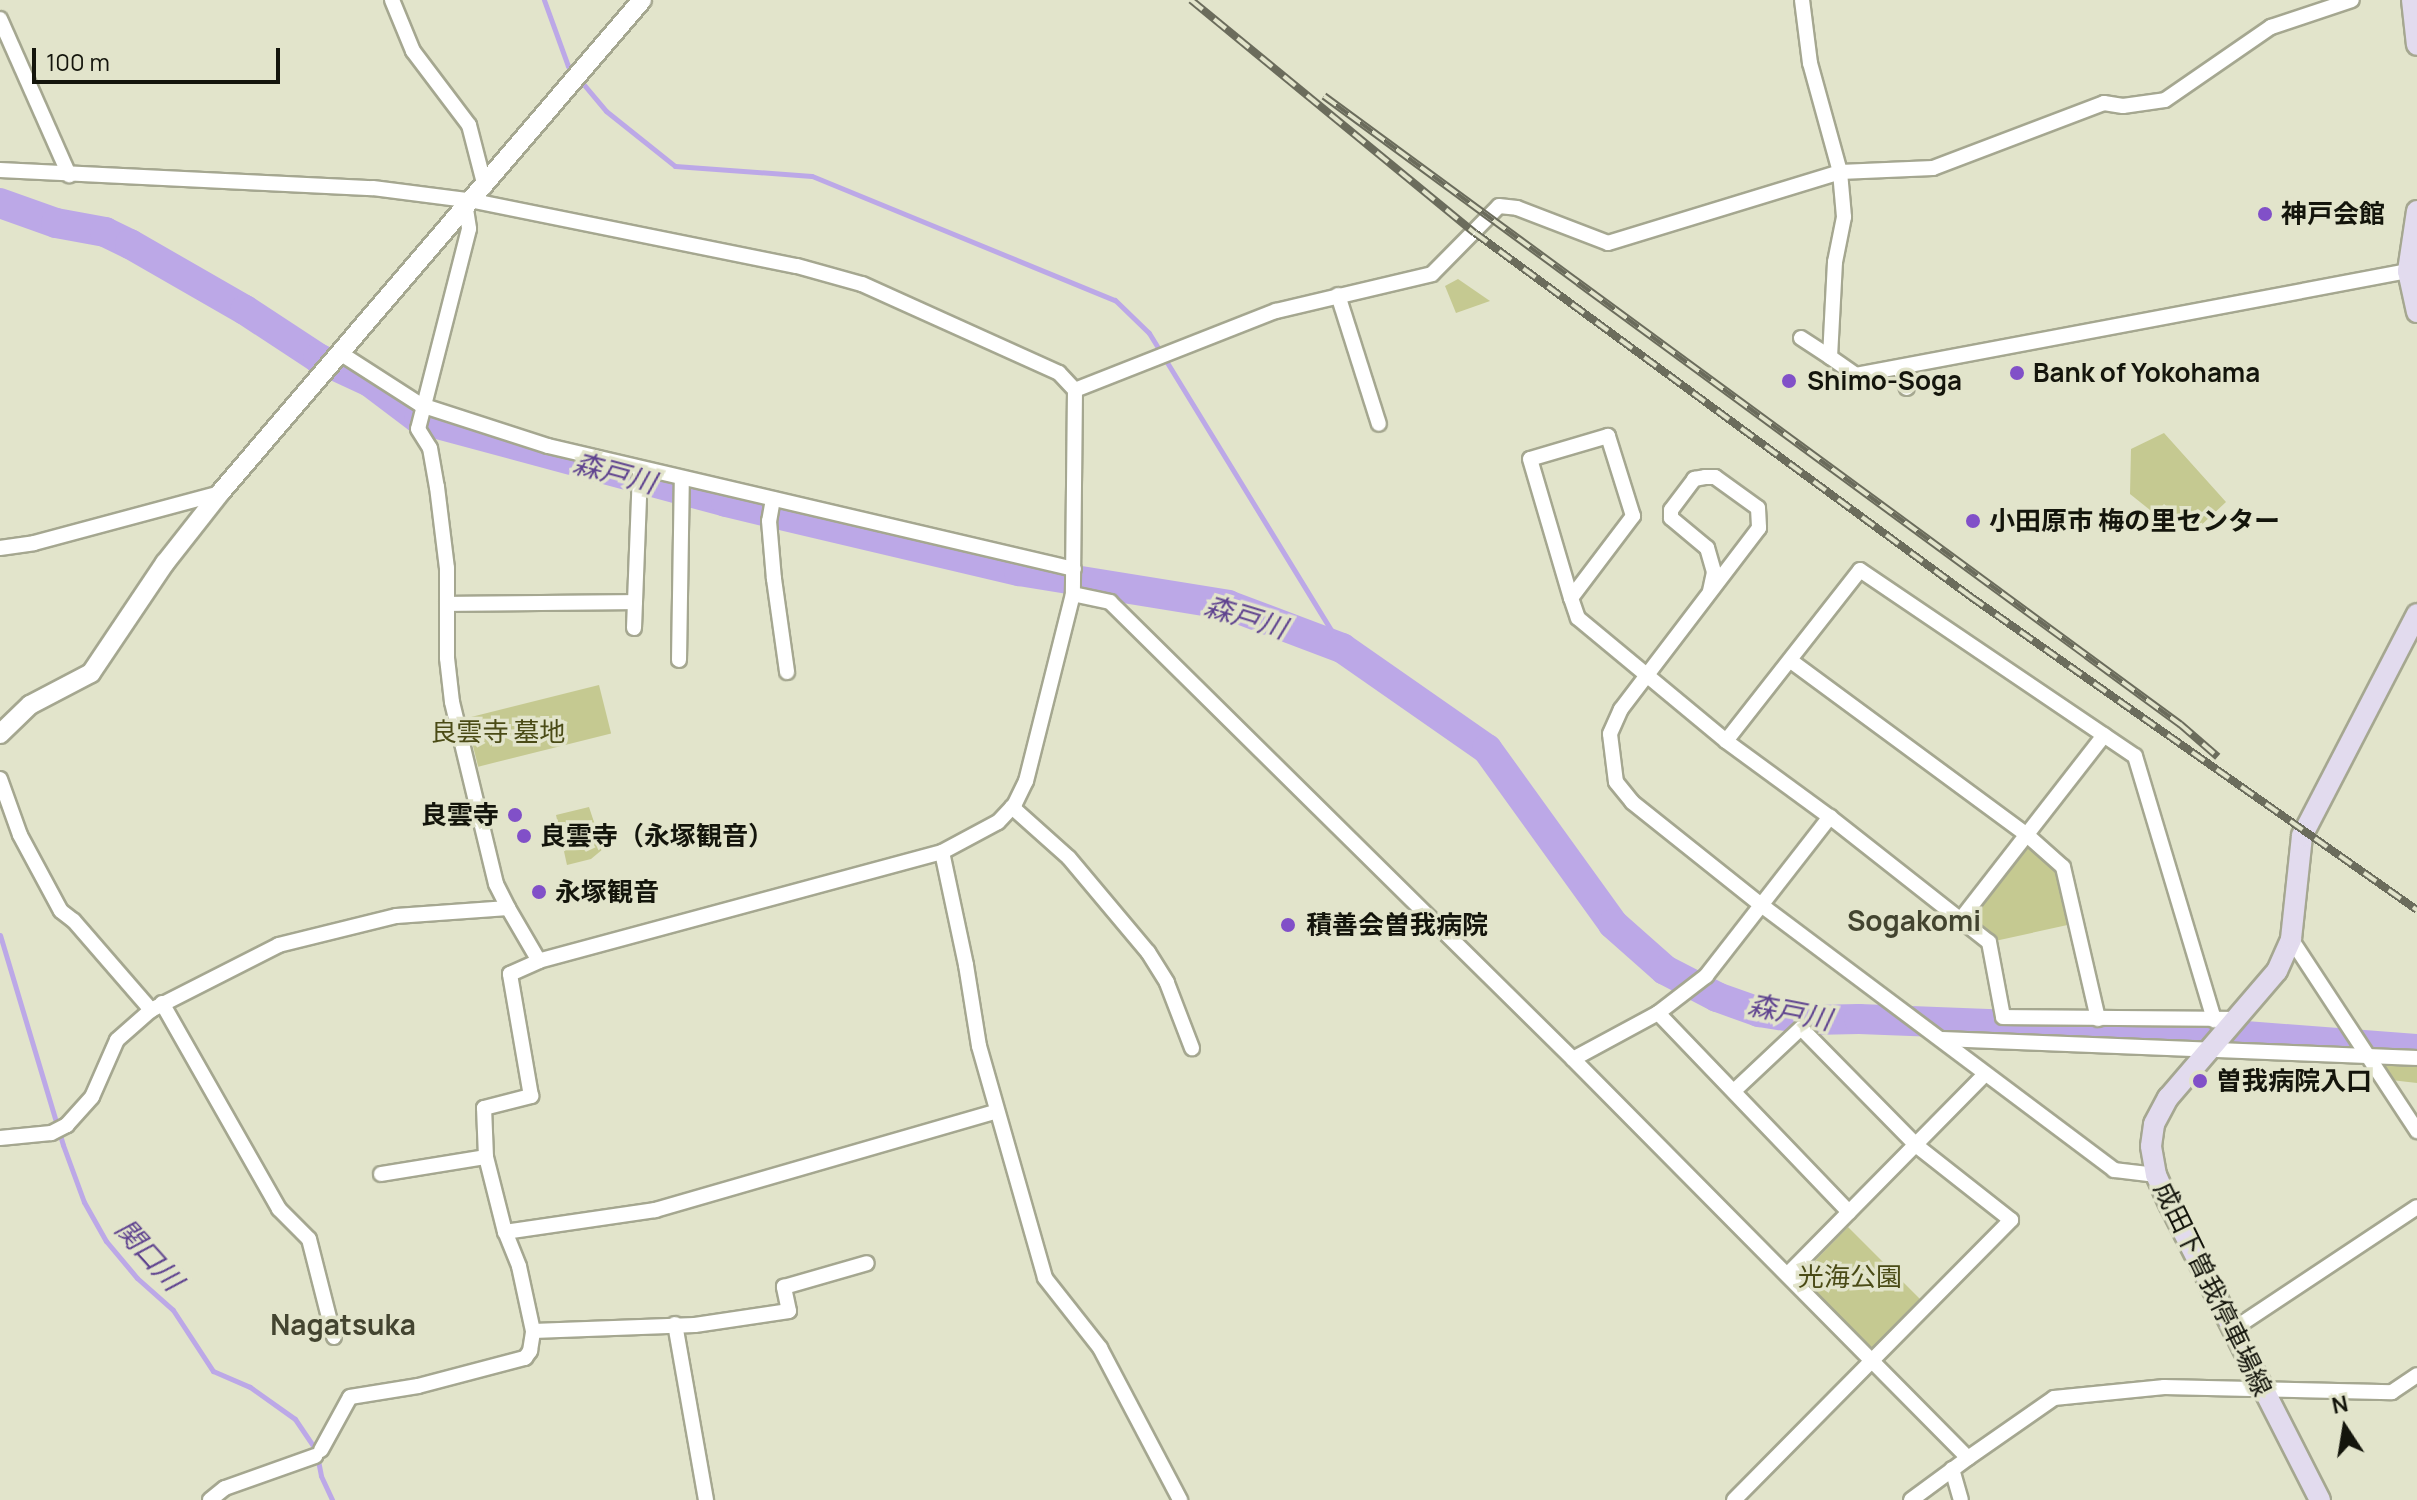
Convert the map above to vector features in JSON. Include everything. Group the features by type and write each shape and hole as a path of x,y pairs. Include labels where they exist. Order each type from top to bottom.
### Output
{"main road":[{"path":"2412,0 2417,45"},
{"path":"2417,211 2408,271 2417,312"},
{"name":"成田下曽我停車場線","path":"2320,1500 2156,1175 2151,1146 2154,1124 2168,1098 2206,1050 2224,1020 2277,971 2291,939 2302,836 2417,614"}],"street":[{"path":"392,0 413,51 469,125 475,199 421,405 418,429 430,448 437,487 447,568 447,658 452,702 496,884 539,961"},
{"path":"0,734 30,705 91,673 165,563 220,493 475,199 642,0"},
{"path":"1802,0 1810,63 1840,172 1844,217 1835,262 1830,357"},
{"path":"1075,390 1276,311 1432,274 1499,206 1517,208 1608,243 1840,172 1933,168 2104,103 2123,106 2165,100 2271,27 2352,0"},
{"path":"0,19 69,175"},
{"path":"0,170 373,188 475,199 797,266 862,284 1059,373 1075,390 1073,594 1034,755 1026,781 1012,807 998,822 942,852 539,961 510,974 531,1096 484,1108 486,1157 505,1232 519,1266 533,1331 525,1358 418,1386 350,1397 318,1453 225,1488 210,1500"},
{"path":"1801,338 1856,375 2408,271"},
{"path":"1338,295 1379,424"},
{"path":"340,353 421,405 548,446 1074,569"},
{"path":"1900,368 1907,388"},
{"path":"1571,598 1633,516 1608,436 1530,459 1571,598 1578,618 1645,677 1726,741 1830,817 1989,942 2003,1017 2224,1020 2135,756 1860,570 1726,741"},
{"path":"634,628 640,469"},
{"path":"1710,591 1714,572 1707,548 1671,518 1671,510 1694,479 1705,477 1715,477 1758,508 1759,528 1621,709 1610,734 1616,782 1632,802 1760,904 2114,1170 2156,1175"},
{"path":"679,660 682,479"},
{"path":"0,548 34,543 220,493"},
{"path":"773,499 769,521 787,672"},
{"path":"1073,594 1110,602 1573,1059 1968,1458"},
{"path":"447,604 635,602"},
{"path":"1791,661 2027,835 2063,867 2098,1019"},
{"path":"1961,919 2104,735"},
{"path":"0,779 20,835 61,911 157,1006 279,1209 309,1239 334,1337"},
{"path":"1012,807 1069,858 1148,952 1167,983 1192,1048"},
{"path":"1573,1059 1658,1013 1702,979 1830,817"},
{"path":"942,852 979,1046 995,1112 1045,1278 1100,1348 1180,1500"},
{"path":"0,1138 51,1133 67,1125 92,1097 117,1040 157,1006 279,945 396,916 508,908"},
{"path":"2291,939 2417,1131"},
{"path":"1658,1013 1849,1212"},
{"path":"1734,1091 1801,1028 1917,1146 2011,1220 1734,1500"},
{"path":"1936,1036 2417,1058"},
{"path":"1788,1274 1985,1074"},
{"path":"505,1232 655,1210 995,1112"},
{"path":"381,1174 486,1157"},
{"path":"2232,1330 2417,1207"},
{"path":"533,1331 675,1324 789,1311 784,1287 867,1263"},
{"path":"675,1324 706,1500"},
{"path":"1911,1500 2054,1398 2164,1387 2392,1392 2417,1375"},
{"path":"1952,1469 1961,1500"}],"green space":[{"path":"1458,279 1490,301 1456,313 1445,286"},
{"path":"2164,433 2226,502 2196,530 2164,504 2155,514 2130,494 2131,449"},
{"name":"良雲寺 墓地","path":"599,685 611,734 478,767 466,718"},
{"path":"589,807 603,849 591,859 567,865 556,815"},
{"path":"2027,840 2060,868 2072,924 1995,941 1965,918"},
{"path":"2381,1063 2417,1064 2417,1083 2391,1080"},
{"name":"光海公園","path":"1848,1227 1924,1303 1879,1348 1871,1349 1803,1280 1804,1272"}],"waterway":[{"path":"544,0 573,73"},
{"path":"580,80 606,111 675,166 812,176 1115,300 1149,333 1342,648"},
{"name":"森戸川","path":"0,203 56,223 105,232 130,244 245,310 318,358 370,382 419,419 726,502 1019,571 1228,605 1342,648 1487,749 1613,924 1665,970 1717,997 1759,1012 1811,1020 1859,1019 2194,1032 2417,1049"},
{"name":"関口川","path":"0,935 63,1145 84,1202 106,1241 137,1278 173,1310 213,1371 250,1387 295,1419 316,1450 321,1476 332,1500"}],"railway":[{"path":"1191,0 1475,233 1971,597 2417,910"},
{"path":"1324,96 2180,724 2218,757"}],"place":[{"name":"神戸会館","path":"2265,214"},
{"name":"Bank of Yokohama","path":"2017,373"},
{"name":"Shimo-Soga","path":"1789,381"},
{"name":"小田原市 梅の里センター","path":"1973,521"},
{"name":"良雲寺","path":"515,815"},
{"name":"良雲寺（永塚観音）","path":"524,836"},
{"name":"永塚観音","path":"539,892"},
{"name":"積善会曽我病院","path":"1288,925"},
{"name":"曽我病院入口","path":"2200,1081"}],"district":[{"name":"Sogakomi","path":"1914,920"},
{"name":"Nagatsuka","path":"343,1324"}]}
